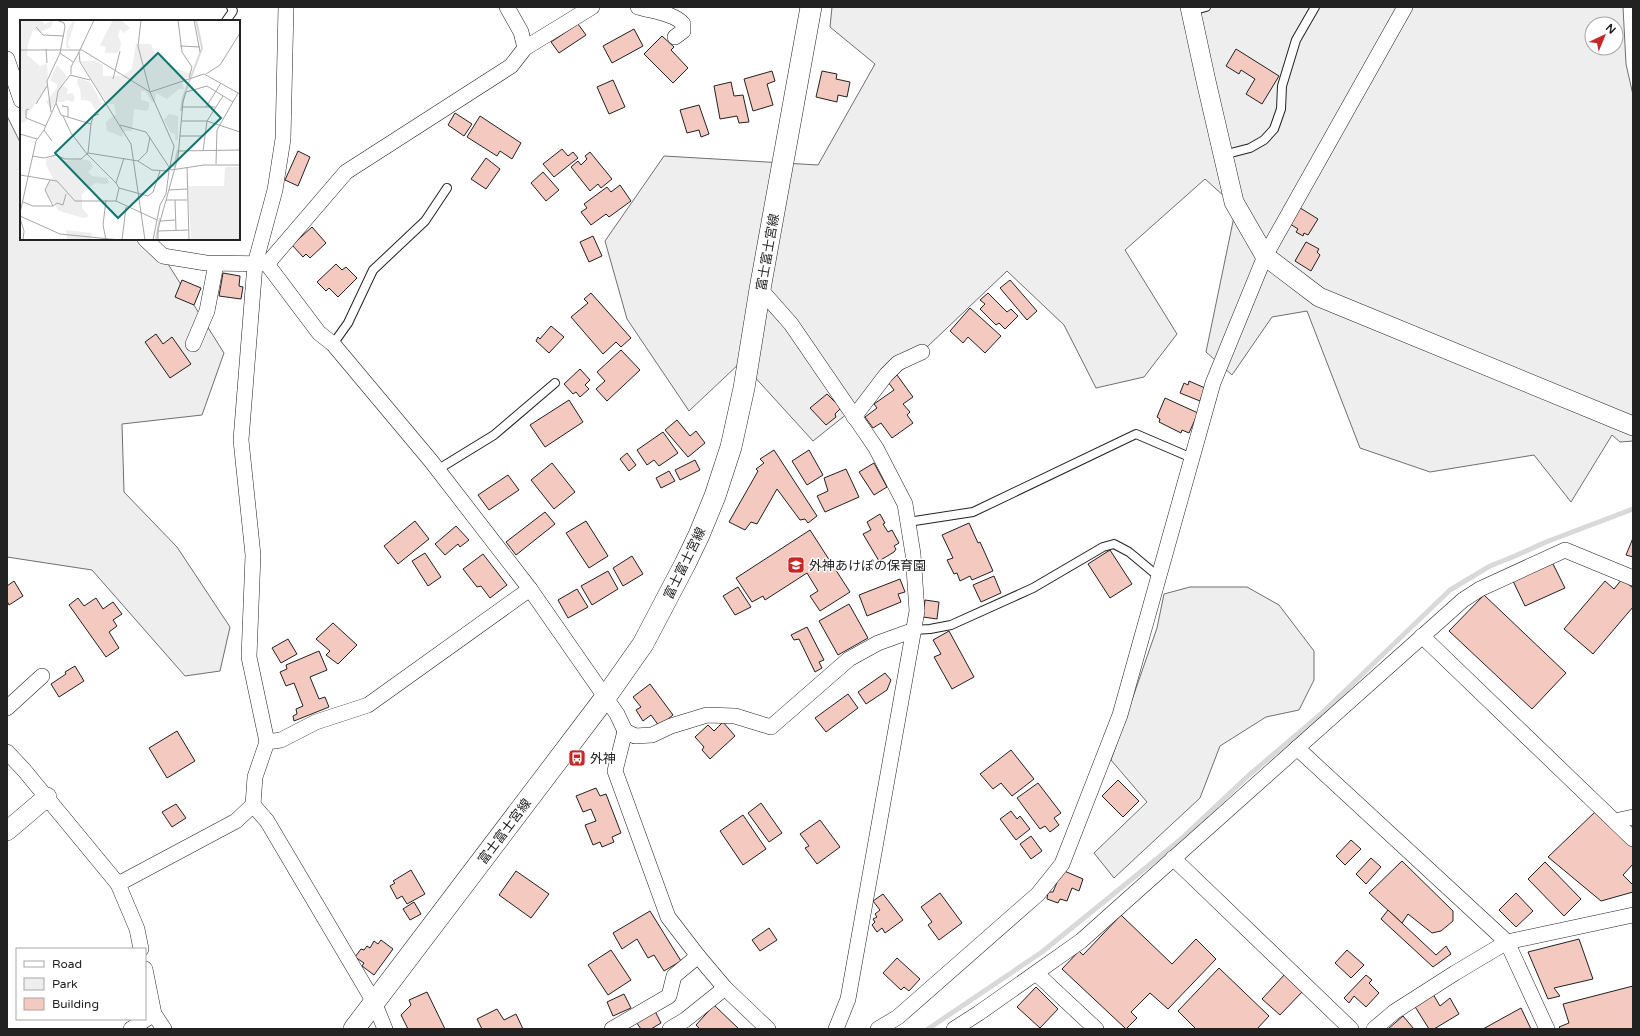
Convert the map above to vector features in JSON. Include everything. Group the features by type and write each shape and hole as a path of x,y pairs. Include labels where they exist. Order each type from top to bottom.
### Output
{"main road":[{"name":"富士富士宮線","path":"354,1029 605,698 643,644 700,535 731,447 742,395 811,7"}],"street":[{"path":"118,884 236,821 253,805 255,777 267,742 249,657 253,555 241,440 261,264 283,139 286,7"},
{"path":"508,7 521,32 525,48"},
{"path":"146,240 163,256 216,264 261,264 346,172 511,66 525,48 592,7"},
{"path":"638,7 671,15 679,19 683,24 683,31 675,37"},
{"path":"878,1029 898,1017 1038,894 1062,864 1120,715 1213,383 1265,256 1405,7"},
{"path":"1196,8 1223,155 1234,202 1265,256 1319,297 1633,426"},
{"path":"7,59 20,97"},
{"path":"193,344 207,311 216,264"},
{"path":"261,264 319,333 333,344 393,414 530,589 617,714 625,731 635,736 652,735 671,726 707,715 735,716 770,727 849,658 878,643 914,630"},
{"path":"760,289 792,324 876,448 905,504 913,554 917,610 914,630 848,999 836,1029"},
{"path":"854,417 886,375 898,363 922,352"},
{"path":"954,1029 979,1014 1081,941 1463,600 1480,589 1565,550 1633,578"},
{"path":"267,742 281,740 316,722 368,705 530,589"},
{"path":"1422,636 1633,839"},
{"path":"7,708 42,676"},
{"path":"625,731 615,771 668,917 725,988 768,1029"},
{"path":"1296,748 1507,942 1547,1029"},
{"path":"7,752 47,797 118,884 136,929 141,948"},
{"path":"7,831 47,797"},
{"path":"253,805 267,821 374,1002 385,1029"},
{"path":"1615,821 1633,817"},
{"path":"1173,858 1351,1029"},
{"path":"1374,1029 1400,1008 1507,942 1633,915"},
{"path":"612,1029 669,996 674,976 698,956"},
{"path":"1036,973 1096,1029"},
{"path":"146,974 154,1014 164,1029"},
{"path":"670,1029 685,1020 725,988"},
{"path":"146,1019 154,1014"},
{"path":"131,1029 145,1020"}],"lane":[{"path":"227,20 233,11 232,7"},
{"path":"1223,155 1250,148 1264,140 1274,129 1280,109 1282,86 1296,40 1315,7"},
{"path":"333,344 348,323 373,270 425,221 447,188"},
{"path":"437,470 494,435 555,382"},
{"path":"908,522 973,512 1136,434 1192,458"},
{"path":"914,630 951,625 1033,588 1103,547 1114,544 1129,552 1159,577"}],"green space":[{"path":"832,7 1623,7 1623,16 1584,16 1584,56 1624,56 1624,26 1626,64 1633,95 1633,441 1620,442 1612,435 1571,502 1534,455 1430,472 1360,448 1307,311 1272,317 1232,375 1206,352 1236,207 1205,179 1125,250 1177,334 1144,377 1096,388 1064,325 1007,271 907,366 813,441 741,362 689,411 627,319 605,241 664,156 818,165 875,64 830,27"},
{"path":"7,116 20,142 20,240 143,240 163,256 224,353 202,415 122,424 124,492 177,547 230,627 220,671 185,676 92,570 7,557"},
{"path":"1190,587 1247,587 1279,605 1314,651 1314,680 1299,710 1266,717 1220,746 1200,798 1114,878 1094,853 1147,802 1111,760 1157,628 1164,594"}],"building":[{"path":"578,24 586,35 559,53 551,42"},
{"path":"634,29 643,46 612,63 603,46"},
{"path":"662,36 674,47 671,50 688,68 673,83 644,54"},
{"path":"1236,49 1279,76 1262,104 1246,94 1255,79 1241,70 1239,74 1226,66"},
{"path":"772,71 775,81 767,84 773,105 753,111 744,79"},
{"path":"822,71 837,74 836,79 850,82 847,97 838,95 837,102 816,97"},
{"path":"613,80 625,107 609,114 597,87"},
{"path":"731,82 734,96 743,95 749,122 739,123 737,116 720,119 714,86"},
{"path":"699,105 709,134 701,137 699,130 687,133 680,110"},
{"path":"455,113 472,124 464,136 448,125"},
{"path":"480,116 521,143 512,159 500,151 497,156 467,137"},
{"path":"562,149 568,156 573,152 578,158 554,177 543,164"},
{"path":"298,151 310,157 298,186 285,180"},
{"path":"590,152 612,179 601,188 598,184 590,191 571,167 578,161 581,165 587,159 585,156"},
{"path":"486,158 500,169 486,189 471,179"},
{"path":"543,172 559,190 546,201 531,183"},
{"path":"620,185 631,201 609,217 606,214 591,225 581,212 587,208 584,204 607,187 611,192"},
{"path":"1297,206 1318,219 1308,235 1304,233 1303,236 1296,232 1298,229 1287,222"},
{"path":"312,227 326,243 310,258 306,254 303,257 292,245"},
{"path":"593,236 602,256 589,262 580,242"},
{"path":"1306,242 1319,249 1317,252 1320,255 1311,271 1295,261"},
{"path":"336,264 342,270 346,267 357,278 338,297 329,288 326,291 317,282"},
{"path":"223,273 240,276 239,286 243,287 241,299 219,296"},
{"path":"182,280 201,288 194,305 175,297"},
{"path":"1010,280 1037,311 1027,320 1000,288"},
{"path":"591,293 631,338 621,347 616,342 603,354 571,317 588,303 584,299"},
{"path":"988,293 1007,312 1011,309 1018,316 1005,329 999,323 996,325 980,309 985,304 980,300"},
{"path":"970,308 1001,336 985,353 968,337 963,343 950,331"},
{"path":"551,326 564,337 549,353 536,341 538,337 540,339"},
{"path":"156,334 163,344 172,337 191,364 170,378 145,342"},
{"path":"621,350 640,370 607,401 596,389 605,381 597,372"},
{"path":"580,369 590,380 585,385 589,389 580,397 576,392 573,394 564,384"},
{"path":"897,375 913,397 903,404 910,412 907,415 913,423 892,438 881,423 873,428 865,417 877,408 874,404 894,390 888,382"},
{"path":"1189,381 1205,388 1200,401 1180,393 1184,383 1188,385"},
{"path":"827,394 841,408 835,414 836,417 826,425 810,408"},
{"path":"1165,398 1198,413 1189,433 1182,430 1181,433 1159,422 1160,419 1157,417"},
{"path":"569,400 583,422 545,447 530,425"},
{"path":"677,420 690,436 696,431 705,443 688,457 665,430"},
{"path":"663,432 678,453 659,466 654,460 647,465 637,450"},
{"path":"774,450 817,516 808,523 805,519 800,520 777,489 757,524 751,522 745,530 729,522 758,471 756,469 764,463 760,459"},
{"path":"809,450 823,475 807,485 792,461"},
{"path":"627,453 636,465 629,471 620,459"},
{"path":"695,460 700,470 680,480 675,470"},
{"path":"552,463 575,492 554,509 531,480"},
{"path":"874,463 887,487 874,495 859,472"},
{"path":"846,469 859,497 825,512 817,496 828,491 824,478"},
{"path":"669,471 675,481 661,488 656,478"},
{"path":"508,475 519,490 489,510 478,495"},
{"path":"545,512 555,524 516,555 506,542"},
{"path":"880,514 885,523 883,524 888,532 892,530 899,543 894,546 896,549 894,552 879,561 863,534 871,530 867,522"},
{"path":"415,521 429,539 398,564 384,546"},
{"path":"586,521 608,556 589,568 566,533"},
{"path":"969,523 978,543 980,542 993,571 972,580 970,576 960,581 957,573 954,574 947,560 953,558 942,535"},
{"path":"456,526 469,540 460,547 458,544 445,555 435,544"},
{"path":"810,530 850,592 820,611 810,596 818,591 807,573 765,600 763,596 752,602 736,578"},
{"path":"1633,538 1633,557 1626,555"},
{"path":"1110,550 1132,584 1110,598 1088,564"},
{"path":"425,553 441,577 428,586 412,561"},
{"path":"483,554 507,585 490,598 481,586 477,587 463,569"},
{"path":"632,556 643,574 623,586 613,568"},
{"path":"1552,562 1565,588 1525,606 1513,581"},
{"path":"608,571 618,589 592,605 581,586"},
{"path":"994,576 1001,593 981,602 973,585"},
{"path":"900,579 905,592 898,594 901,602 867,616 859,595"},
{"path":"1622,579 1633,588 1633,607 1593,654 1564,629 1605,581 1614,589"},
{"path":"14,581 23,596 9,605 7,601 7,586"},
{"path":"738,587 751,607 735,615 723,596"},
{"path":"577,589 588,607 568,618 558,600"},
{"path":"1484,595 1566,673 1532,709 1449,631"},
{"path":"78,598 84,606 96,598 103,609 113,602 122,614 113,620 117,626 109,632 119,648 106,657 69,605"},
{"path":"925,600 939,602 937,619 923,617"},
{"path":"849,604 868,638 838,655 819,621"},
{"path":"333,623 357,645 338,664 326,655 330,651 316,639"},
{"path":"807,627 824,660 819,662 822,668 815,672 799,639 794,640 791,635"},
{"path":"949,631 974,677 952,689 934,657 941,654 933,640"},
{"path":"288,639 297,654 281,663 272,648"},
{"path":"319,651 327,670 310,677 319,699 325,697 329,707 294,721 293,716 297,714 296,709 303,706 294,683 286,686 280,672 287,669 286,665"},
{"path":"75,666 84,681 59,697 51,684"},
{"path":"885,673 891,680 887,690 866,704 858,692"},
{"path":"650,684 673,715 659,726 651,715 643,721 636,710 641,707 633,697"},
{"path":"848,694 858,708 826,732 815,718"},
{"path":"723,722 735,736 710,759 702,750 704,747 695,737 708,725 714,731"},
{"path":"177,731 195,761 167,778 149,748"},
{"path":"1011,750 1034,779 1012,796 1001,783 993,789 980,774"},
{"path":"1118,780 1139,801 1123,817 1102,796"},
{"path":"1038,783 1061,813 1054,818 1059,825 1050,832 1045,826 1040,829 1017,798"},
{"path":"596,788 600,796 606,794 621,833 612,837 614,842 602,847 600,842 593,845 585,825 596,821 591,809 583,812 576,796"},
{"path":"761,803 782,833 769,842 748,813"},
{"path":"176,804 186,818 172,827 162,812"},
{"path":"1011,811 1017,819 1020,816 1030,829 1016,840 1000,819"},
{"path":"1596,811 1633,846 1633,864 1623,875 1633,885 1633,892 1601,901 1548,857"},
{"path":"743,815 766,849 743,865 720,831"},
{"path":"820,820 840,847 817,864 805,848 809,846 800,834"},
{"path":"1031,836 1042,851 1031,859 1020,844"},
{"path":"1351,840 1361,849 1345,865 1336,856"},
{"path":"1371,858 1381,867 1366,884 1356,874"},
{"path":"1402,861 1453,911 1453,921 1441,931 1432,933 1408,914 1402,923 1369,893"},
{"path":"1545,862 1581,899 1564,916 1528,879"},
{"path":"411,870 425,894 407,904 402,896 397,899 390,886 395,883 393,881"},
{"path":"1062,870 1083,879 1079,891 1072,888 1067,901 1060,899 1058,903 1047,899 1048,892 1053,892"},
{"path":"516,871 549,894 531,918 499,895"},
{"path":"940,893 962,923 939,940 928,925 932,922 921,907"},
{"path":"1516,893 1533,911 1516,927 1499,910"},
{"path":"883,894 903,920 885,933 882,928 877,932 872,925 875,922 873,919 877,917 875,914 880,910 873,901"},
{"path":"414,902 421,914 410,920 403,909"},
{"path":"1388,910 1436,955 1446,946 1451,954 1433,967 1381,919"},
{"path":"650,911 681,961 664,971 654,955 648,958 637,939 622,949 613,933"},
{"path":"1121,915 1172,964 1196,939 1216,959 1168,1009 1150,993 1131,1012 1137,1018 1126,1029 1062,969 1079,951 1083,955"},
{"path":"769,928 777,940 760,951 752,940"},
{"path":"1579,939 1593,979 1554,988 1560,996 1548,999 1528,952"},
{"path":"381,940 393,949 374,975 362,966 364,963 355,957 361,949 364,950 367,946 370,948 374,941 378,944"},
{"path":"611,950 631,980 608,995 588,965"},
{"path":"1347,950 1364,965 1351,978 1335,963"},
{"path":"897,958 920,979 909,991 904,987 901,990 883,973"},
{"path":"1219,968 1269,1016 1257,1029 1196,1029 1178,1011"},
{"path":"1285,974 1303,991 1280,1015 1262,999"},
{"path":"1366,975 1372,980 1369,983 1379,993 1366,1007 1354,996 1349,1003 1344,998"},
{"path":"1633,986 1633,1029 1561,1029 1559,1027 1569,1023 1563,1004"},
{"path":"1036,987 1058,1009 1040,1028 1017,1007"},
{"path":"427,992 445,1029 408,1029 401,1015 411,1005 409,1000"},
{"path":"624,994 631,1008 613,1016 607,1002"},
{"path":"1433,994 1440,1006 1450,998 1459,1014 1434,1029 1429,1029 1414,1005"},
{"path":"714,1005 739,1029 700,1029 696,1025"},
{"path":"1521,1008 1531,1029 1483,1029"},
{"path":"497,1009 504,1020 516,1014 523,1029 482,1029 477,1019"},
{"path":"655,1011 661,1023 651,1029 641,1029 636,1022"},
{"path":"1403,1016 1414,1029 1388,1029"}],"waterway":[{"path":"928,1029 1042,952 1180,840 1248,776 1321,714 1450,590 1490,566 1546,542 1633,509"}],"place":[{"name":"外神あけぼの保育園","path":"796,565"},
{"name":"外神","path":"577,758"}]}
